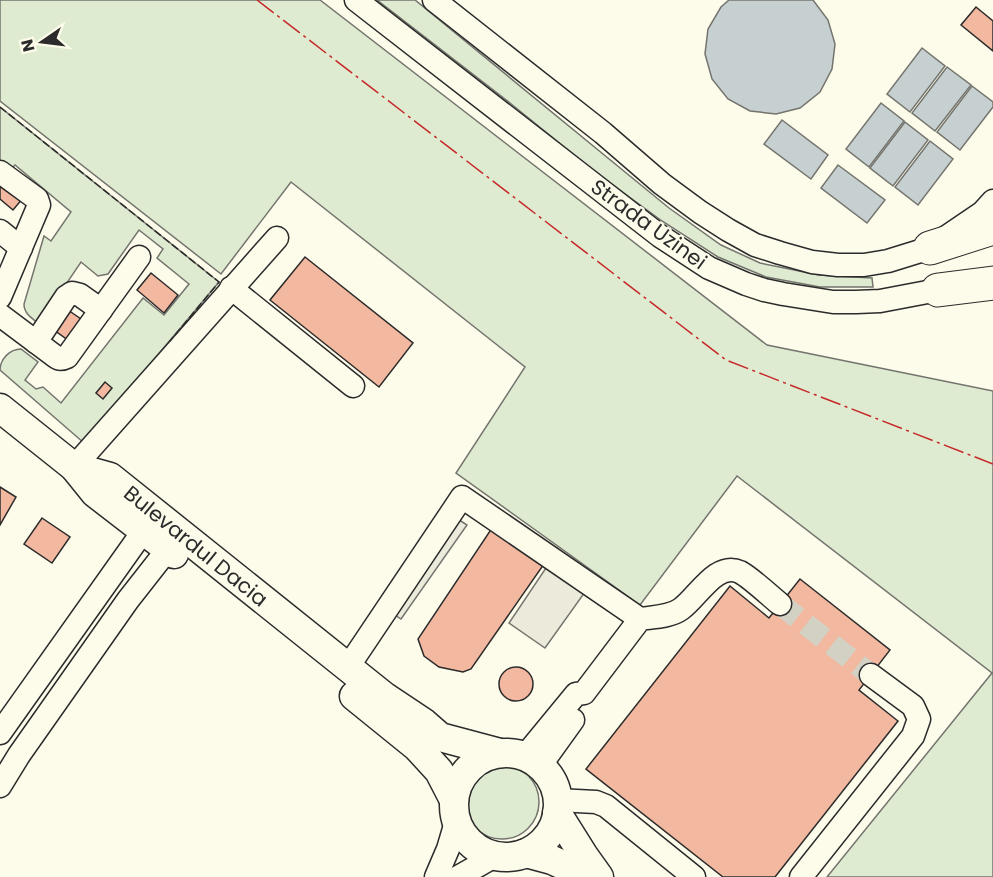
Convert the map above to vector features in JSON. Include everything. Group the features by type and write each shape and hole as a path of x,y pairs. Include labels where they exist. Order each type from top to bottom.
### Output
{"highway":[{"path":"930,248 993,228"},
{"path":"938,290 993,283"}],"main road":[{"name":"Bulevardul Dacia","path":"1,412 74,467 110,477 385,697 424,723 440,737 522,758"},
{"path":"74,467 95,493 417,747 439,771 465,837 478,849 495,856 510,857 526,853 541,843 552,829 557,806 555,787 552,781 522,758 483,758 469,768 459,783 455,811"},
{"path":"557,806 584,856 599,877"},
{"path":"526,853 552,860 589,877"}],"street":[{"name":"Strada Uzinei","path":"356,0 660,236 709,268 746,284 764,290 833,302 879,301 938,290 993,270"},
{"name":"Strada Uzinei","path":"434,0 603,133 663,184 709,218 754,245 812,262 864,265 888,261 930,248 983,212 993,201"},
{"path":"0,172 37,199 39,205 6,272"},
{"path":"0,188 34,216"},
{"path":"0,231 6,272"},
{"path":"74,467 277,238"},
{"path":"0,315 58,359 64,359 92,304 140,257"},
{"path":"231,288 353,386"},
{"path":"42,346 66,297 72,293 80,294 92,304"},
{"path":"348,667 462,497 640,619 668,615 680,610 718,572 730,569 741,572 780,604"},
{"path":"0,733 144,530"},
{"path":"0,786 19,755 128,600 168,549"},
{"path":"522,758 585,702 584,693 640,619"},
{"path":"801,877 913,736 919,719 913,706 871,675"},
{"path":"557,806 596,802 606,806 694,877"},
{"path":"436,877 448,849 455,811"},
{"path":"458,877 495,856"}],"green space":[{"path":"0,0 320,0 767,345 993,391 993,877 827,877 992,673 737,476 640,605 456,473 525,367 291,182 221,274 0,101"},
{"path":"377,0 415,0 669,208 721,245 760,263 819,275 872,278 873,287 820,287 766,277 718,257 662,221 594,171"},
{"path":"0,107 219,282 84,443 0,370 4,359 13,351 21,349 38,362 25,380 36,389 43,387 61,403 143,298 164,315 189,284 157,258 163,249 139,230 108,274 98,276 81,262 39,324 31,318 24,304 44,236 51,241 71,212 15,165 8,172 0,166"},
{"path":"495,765 509,765 523,771 533,781 539,795 537,816 523,833 509,839 495,839 481,833 471,823 465,809 465,795 471,781 481,771"}],"shaded area":[{"path":"729,0 813,0 828,20 835,44 832,69 820,92 800,108 776,114 750,111 728,99 712,79 705,54 708,29 721,7"},
{"path":"922,48 945,66 910,112 887,94"},
{"path":"947,67 971,85 935,131 912,113"},
{"path":"972,86 993,102 993,107 960,150 937,132"},
{"path":"881,103 904,121 869,167 846,149"},
{"path":"782,120 828,155 811,179 764,144"},
{"path":"905,122 928,140 893,186 870,168"},
{"path":"930,141 953,159 918,205 895,187"},
{"path":"838,165 885,200 867,223 821,188"},
{"path":"450,514 467,525 401,619 386,609"},
{"path":"552,559 590,585 545,648 509,623"}],"building":[{"path":"976,7 993,21 993,51 961,25"},
{"path":"14,170 33,186 13,210 0,199 0,187"},
{"path":"305,257 413,343 379,387 270,300"},
{"path":"151,273 178,295 164,313 137,290"},
{"path":"68,310 94,328 79,348 54,330"},
{"path":"105,382 112,388 103,399 96,393"},
{"path":"0,487 16,497 0,525"},
{"path":"42,518 70,537 52,563 24,544"},
{"path":"492,528 544,564 471,669 463,672 439,667 424,656 418,639"},
{"path":"800,579 890,650 859,690 898,721 775,877 723,877 586,769 730,586 769,618"},
{"path":"516,667 528,672 533,684 528,696 516,701 504,696 499,684 504,672"}],"tunnel":[{"path":"780,604 871,675"}],"fence":[{"path":"0,107 219,282 170,341"}],"power":[{"path":"257,0 726,360 993,464"}]}
